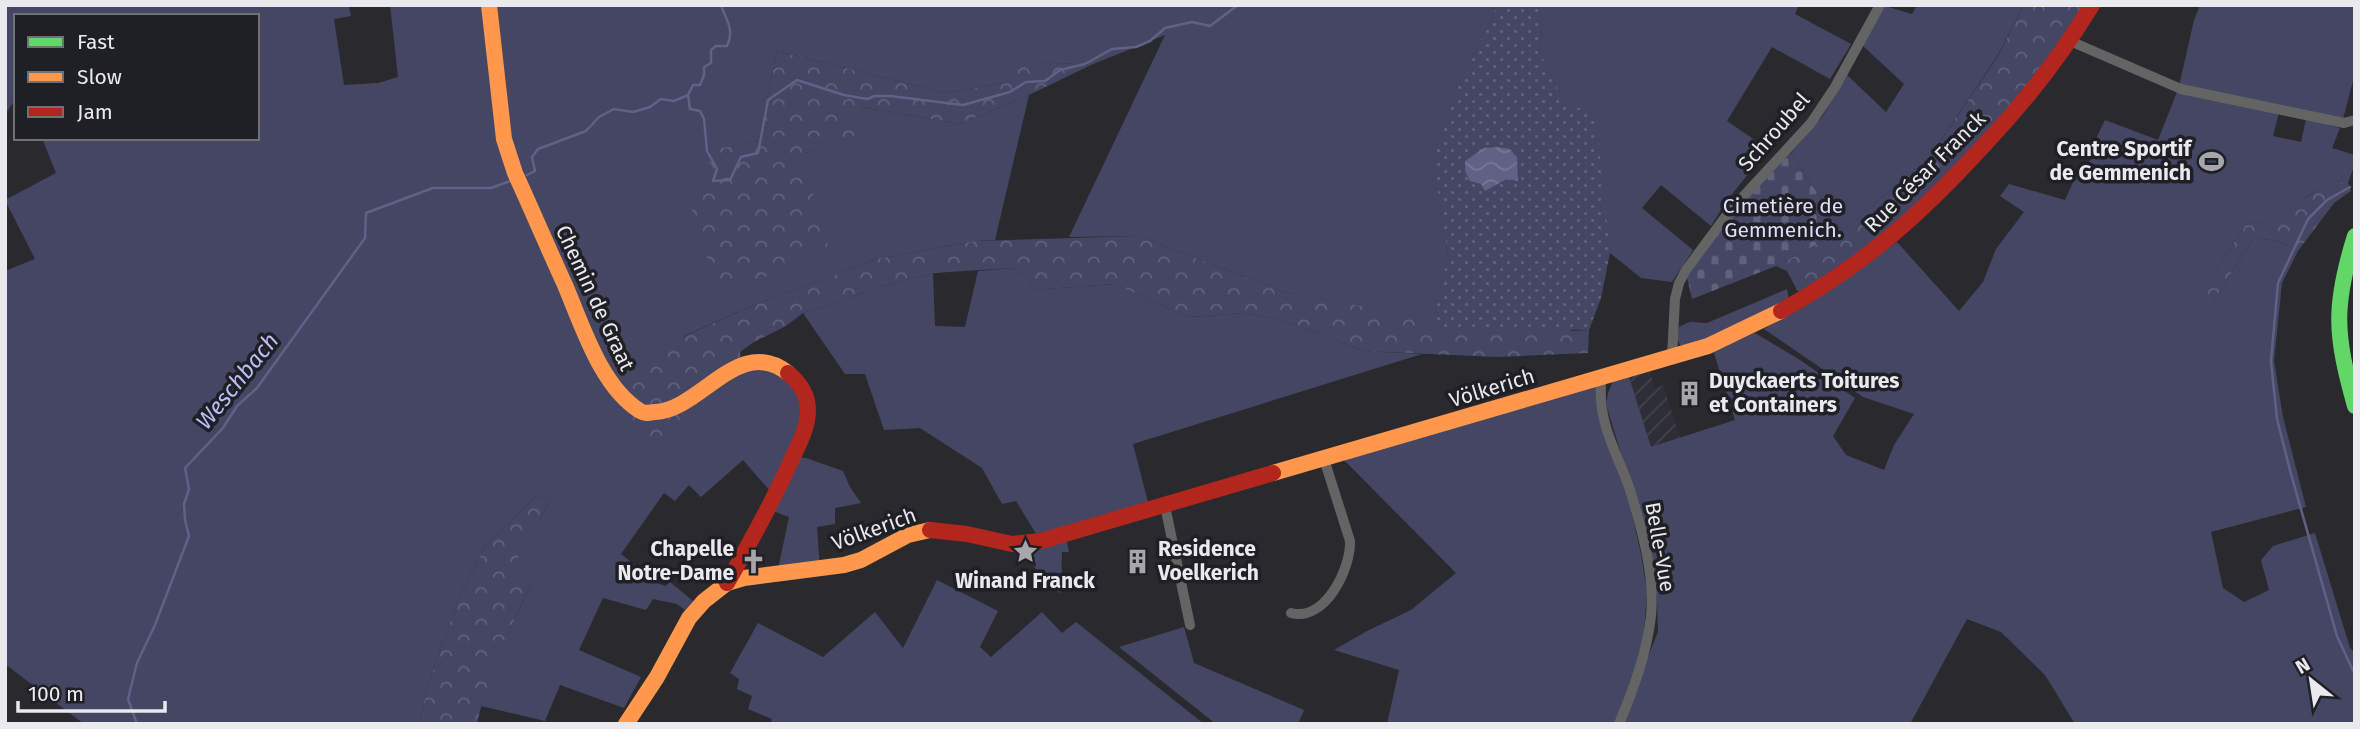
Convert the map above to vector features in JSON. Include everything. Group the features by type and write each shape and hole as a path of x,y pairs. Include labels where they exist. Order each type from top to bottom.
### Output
{"main road":[{"name":"Chemin de Graat","path":"489,5 500,121 515,173 592,349 618,392 643,413 661,413 674,408 739,366 763,362 789,372 804,391 809,417 805,430 769,509 727,583"},
{"name":"Rue César Franck","path":"1672,356 1708,346 1764,320 1861,262 1893,237 1997,131 2043,79 2092,5"},
{"path":"2355,236 2340,291 2338,330 2343,364 2355,405"},
{"name":"Völkerich","path":"626,724 657,677 689,618 704,601 727,583 744,578 844,565 861,560 897,540 919,532 947,531 996,542 1025,544 1086,529 1672,356"}],"street":[{"name":"Schroubel","path":"1672,356 1675,299 1686,270 1729,212 1811,123 1835,87 1880,5"},
{"path":"2070,41 2181,89 2344,123 2355,120"},
{"name":"Belle-Vue","path":"1601,377 1604,420 1630,491 1642,535 1650,587 1651,614 1647,640 1619,724"},
{"path":"1291,613 1301,616 1319,608 1331,595 1350,555 1350,541 1324,459"},
{"path":"1165,506 1190,625"}],"shaded area":[{"path":"1649,370 1655,388 1663,385 1680,438 1651,448 1629,377"}],"green space":[{"path":"5,5 349,5 351,16 334,19 344,85 378,83 398,77 390,5 484,5 497,123 617,395 729,381 753,367 771,369 792,382 804,407 789,456 806,458 843,471 861,503 835,508 835,524 817,527 820,569 777,574 789,517 765,508 772,493 743,460 701,497 689,485 675,501 664,493 621,554 659,584 666,586 670,582 693,601 685,610 677,604 653,599 646,610 603,598 579,650 641,677 624,708 560,685 545,721 481,706 494,661 532,583 508,574 550,502 537,495 486,545 457,602 427,689 419,724 84,724 5,664 5,271 35,259 5,200 56,173 43,140 259,140 259,14 14,14 14,104 5,114"},
{"path":"493,5 1498,5 1456,91 1433,159 1448,255 1433,321 1282,291 1138,236 1069,237 1165,35 1091,65 1038,62 1009,82 946,93 777,51 759,140 708,151 802,154 856,135 862,107 960,124 1029,95 995,240 975,241 877,259 752,306 686,335 627,394 607,370 509,142"},
{"path":"1498,5 1541,5 1540,53 1567,107 1595,110 1610,253 1571,331 1589,330 1588,353 1497,357 1364,351 1283,320 1244,313 1188,317 1114,284 1034,290 1027,276 1013,268 933,273 882,286 803,313 786,326 754,342 740,352 742,371 700,411 660,441 624,427 617,420 617,407 627,394 635,376 687,335 752,306 877,259 975,241 1138,236 1282,291 1433,320 1448,255 1433,159 1456,91"},
{"path":"1498,5 1541,5 1540,53 1567,107 1595,110 1610,253 1601,298 1589,330 1442,328 1433,321 1448,255 1433,159 1456,91"},
{"path":"1541,5 1799,5 1795,14 1851,44 1830,79 1772,47 1727,121 1768,149 1725,203 1711,226 1661,185 1642,208 1693,250 1672,282 1641,278 1610,253 1606,225 1567,107 1540,53"},
{"path":"1917,5 2024,5 1998,55 1928,159 1842,231 1791,153 1822,117 1847,75 1886,112 1904,84 1862,45 1885,6 1912,14"},
{"path":"2024,5 2085,5 2036,76 1996,125 1908,218 1803,293 1797,290 1787,271 1776,266 1842,231 1928,159 1998,56"},
{"path":"2200,5 2355,5 2355,73 2343,119 2179,86"},
{"path":"1013,46 1039,62 1091,65 960,124 862,107 857,135 802,154 829,249 720,297 689,201 715,189 707,151 759,140 777,51 946,93 1009,82"},
{"path":"2177,92 2279,112 2273,136 2301,142 2306,119 2340,128 2332,148 2355,155 2348,183 2327,186 2309,195 2277,224 2261,222 2246,225 2214,272 2211,305 2254,238 2278,241 2298,251 2282,283 2274,361 2283,417 2306,507 2211,532 2223,588 2244,602 2269,590 2261,560 2273,546 2315,533 2350,648 2355,653 2355,724 2075,724 2045,675 2001,632 1967,619 1910,724 1621,724 1658,632 1657,599 1647,539 1606,404 1613,381 1629,377 1651,447 1735,420 1713,350 1755,333 1855,398 1833,436 1846,455 1884,470 1894,445 1914,414 1863,397 1764,329 1857,271 1897,242 1959,311 1983,282 1996,249 2024,212 2000,196 2009,184 2065,200 2079,169 2095,174 2098,166 2089,162 2092,156 2089,153 2105,120 2158,140"},
{"name":"Cimetière de Gemmenich.","path":"1791,153 1842,231 1776,266 1692,299 1687,277 1748,197"},
{"path":"2333,183 2348,183 2351,191 2334,203 2298,251 2278,241 2254,238 2211,305 2198,302 2214,272 2246,225 2277,223 2302,200"},
{"path":"1013,268 1027,276 1034,290 1114,284 1188,317 1244,313 1283,320 1364,351 1422,354 1133,444 1149,506 1038,537 1016,501 1002,504 982,468 920,428 884,430 865,374 845,374 803,313 882,286 933,273 935,326 965,327 978,271"},
{"path":"1787,289 1789,300 1774,309 1727,328 1711,339 1682,347 1679,342 1678,328 1687,323 1707,323"},
{"path":"1596,385 1626,488 1647,592 1643,646 1615,724 1387,724 1399,670 1334,650 1411,610 1456,573 1344,460"},
{"path":"537,495 550,502 509,573 532,583 493,669 477,724 419,724 427,689 457,602 486,545"},
{"path":"1067,542 1069,552 1062,552 1062,573 1069,583 1059,593 1025,555 1033,549"},
{"path":"937,580 998,611 980,647 991,657 1042,612 1062,633 1076,622 1204,724 771,724 772,719 748,709 752,696 737,689 739,679 730,673 758,623 823,657 875,612 903,648"},
{"path":"1184,627 1194,663 1304,710 1298,724 1216,724 1119,647"}],"water":[{"path":"1484,148 1510,149 1517,158 1518,181 1507,179 1485,191 1481,184 1470,181 1465,171 1465,161"}],"waterway":[{"name":"Weschbach","path":"527,175 535,171 532,157 538,149 586,131 599,117 614,109 633,112 650,107 661,99 674,101 688,95 693,85 700,85 704,67 711,63 711,50 716,46 727,46 729,40 729,25 721,5"},
{"path":"688,95 690,109 700,111 704,119 707,151 717,169 713,181 730,180 741,157 758,153 768,100 797,80 844,95 867,99 890,96 963,105 1010,92 1026,82 1045,81 1060,70 1085,64 1112,49 1136,47 1150,41 1165,28 1192,22 1210,26 1238,5"},
{"name":"Weschbach","path":"137,724 128,699 137,663 155,625 189,536 184,504 189,489 185,468 223,428 237,406 257,388 365,238 366,213 433,188 491,188 513,180"},
{"path":"2350,187 2327,200 2308,219 2278,283 2271,361 2277,419 2291,474 2337,636 2355,675"}],"traffic: fast":[{"path":"2355,236 2343,282 2339,321 2343,359 2355,406"}],"traffic: slow":[{"path":"489,5 504,139 515,173 594,354 614,387 640,411 649,413 672,408 720,377 753,362 770,363 788,373"},
{"path":"1273,473 1708,346 1781,311"},
{"path":"626,724 657,677 689,618 704,601 727,583 744,578 844,565 861,560 908,535 930,530"}],"traffic: jam":[{"path":"1781,311 1865,257 1937,194 2028,95 2092,5"},
{"path":"727,583 784,477 808,417 805,394 788,373"},
{"path":"930,530 967,534 1012,544 1041,541 1273,473"}],"place":[{"name":"Centre Sportif de Gemmenich","path":"2211,161"},
{"name":"Duyckaerts Toitures et Containers","path":"1689,393"},
{"name":"Winand Franck","path":"1025,552"},
{"name":"Chapelle Notre-Dame","path":"754,561"},
{"name":"Residence Voelkerich","path":"1138,561"}]}
